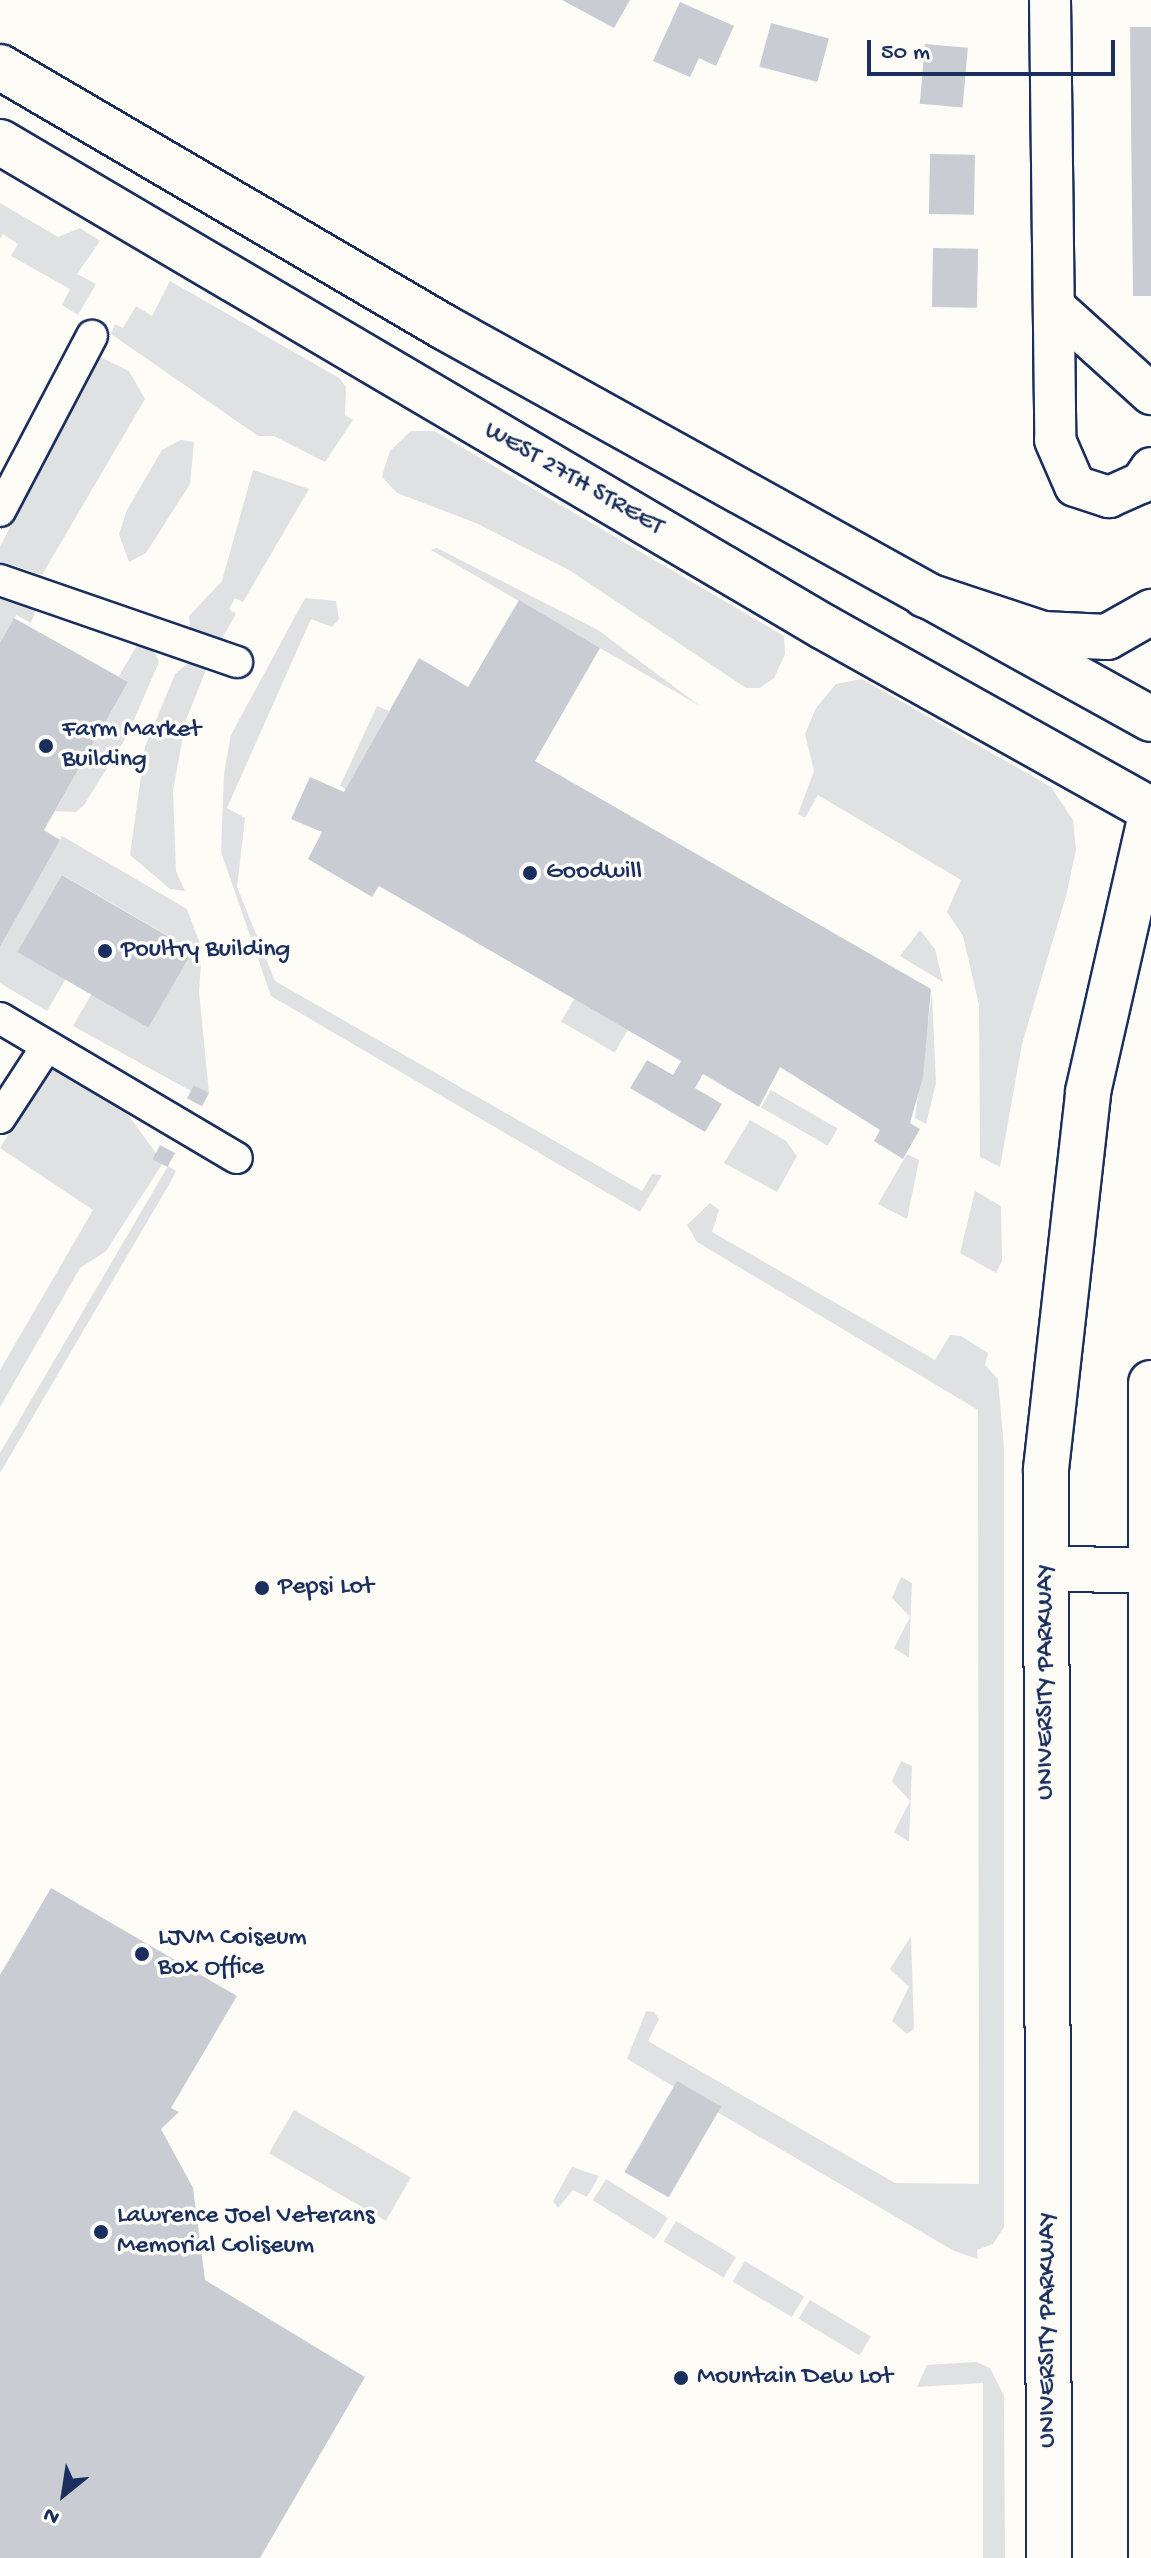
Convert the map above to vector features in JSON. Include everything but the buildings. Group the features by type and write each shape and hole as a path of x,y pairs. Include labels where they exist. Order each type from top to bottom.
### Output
{"main road":[{"path":"0,67 444,327 1151,719"},
{"name":"WEST 27TH STREET","path":"0,142 824,627 1151,812"},
{"path":"925,595 1043,634 1107,637 1151,612"},
{"name":"UNIVERSITY PARKWAY","path":"1049,2558 1046,1469 1088,1092 1151,812"},
{"path":"1151,1383 1147,1570 1151,2558"},
{"path":"1046,1569 1147,1570"}],"street":[{"path":"1050,0 1057,309 1055,440 1075,486 1109,497 1141,483 1151,468"},
{"path":"1057,309 1151,394"},
{"path":"0,511 92,336"},
{"path":"0,580 237,662"},
{"path":"0,1018 237,1158"},
{"path":"0,1118 47,1046"}],"shaded area":[{"path":"0,203 58,237 80,228 100,241 77,274 96,284 78,315 62,305 70,289 11,256 18,244 3,234 0,239"},
{"path":"170,281 339,378 346,387 345,415 353,420 325,462 274,436 258,436 111,334 115,324 123,328 136,306 152,316"},
{"path":"98,356 129,371 145,399 42,575 0,561 0,547"},
{"path":"411,431 434,431 784,636 785,654 774,678 760,688 746,688 569,570 476,523 397,493 382,477 390,451"},
{"path":"181,440 194,442 190,484 146,553 129,562 119,534 127,510 162,450"},
{"path":"253,470 309,489 243,602 235,598 229,609 236,614 221,640 190,628 189,616 222,581"},
{"path":"437,548 598,630 700,706 431,550"},
{"path":"0,594 37,607 31,623 16,615 0,643"},
{"path":"305,598 336,601 339,619 332,627 311,619 227,808 245,818 237,887 275,981 642,1191 652,1174 662,1175 640,1212 271,996 221,852 224,774 231,735"},
{"path":"139,642 152,646 159,662 127,736 84,805 76,812 55,811 128,682 119,676"},
{"path":"192,660 208,665 186,720 173,790 176,871 185,891 170,889 130,855 145,747 175,674"},
{"path":"862,679 1051,787 1073,820 1076,850 1066,896 1022,1044 1000,1167 980,1157 979,1005 963,936 947,912 961,880 818,795 805,818 798,814 814,771 805,734 816,708 836,684"},
{"path":"377,706 389,711 346,789 340,786"},
{"path":"62,836 187,909 202,949 199,991 209,1093 194,1085 191,1091 73,1026 91,995 193,950 63,875 65,980 47,1011 0,983 0,947"},
{"path":"920,930 935,949 943,982 900,956"},
{"path":"932,993 936,1083 926,1124 915,1118"},
{"path":"574,999 628,1030 615,1053 561,1022"},
{"path":"50,1068 121,1105 163,1163 106,1251 80,1268 0,1407 0,1370 93,1210 0,1148"},
{"path":"771,1090 838,1128 828,1146 761,1107"},
{"path":"750,1120 786,1141 797,1156 777,1192 724,1163"},
{"path":"907,1154 919,1160 907,1219 878,1204"},
{"path":"168,1166 176,1171 171,1181 0,1473 0,1453"},
{"path":"975,1191 1001,1206 1002,1261 996,1273 960,1253"},
{"path":"710,1203 719,1210 712,1232 935,1360 950,1335 961,1336 988,1353 985,1365 998,1379 1004,1449 1004,2227 993,2244 977,2250 978,2259 954,2251 627,2059 646,2011 654,2012 659,2019 648,2041 895,2183 979,2184 978,1410 697,1242 687,1225"},
{"path":"901,1577 912,1583 909,1658 894,1648 910,1617 892,1598"},
{"path":"901,1761 912,1766 909,1842 894,1832 910,1801 892,1781"},
{"path":"911,1936 914,2029 907,2034 892,2021 909,1987 890,1969"},
{"path":"294,2110 411,2178 386,2221 269,2153"},
{"path":"572,2167 599,2176 587,2197 573,2190 558,2208 553,2201"},
{"path":"606,2179 668,2218 655,2239 593,2200"},
{"path":"676,2221 736,2257 724,2278 664,2242"},
{"path":"745,2261 804,2297 792,2317 733,2282"},
{"path":"810,2300 871,2337 860,2355 799,2319"},
{"path":"976,2362 990,2368 1004,2396 1005,2558 983,2558 983,2383 917,2387 927,2365"}],"place":[{"name":"Farm Market Building","path":"46,746"},
{"name":"Goodwill","path":"530,873"},
{"name":"Poultry Building","path":"105,951"},
{"name":"Pepsi Lot","path":"262,1588"},
{"name":"LJVM Coiseum Box Office","path":"142,1954"},
{"name":"Lawrence Joel Veterans Memorial Coliseum","path":"101,2232"},
{"name":"Mountain Dew Lot","path":"681,2378"}]}
